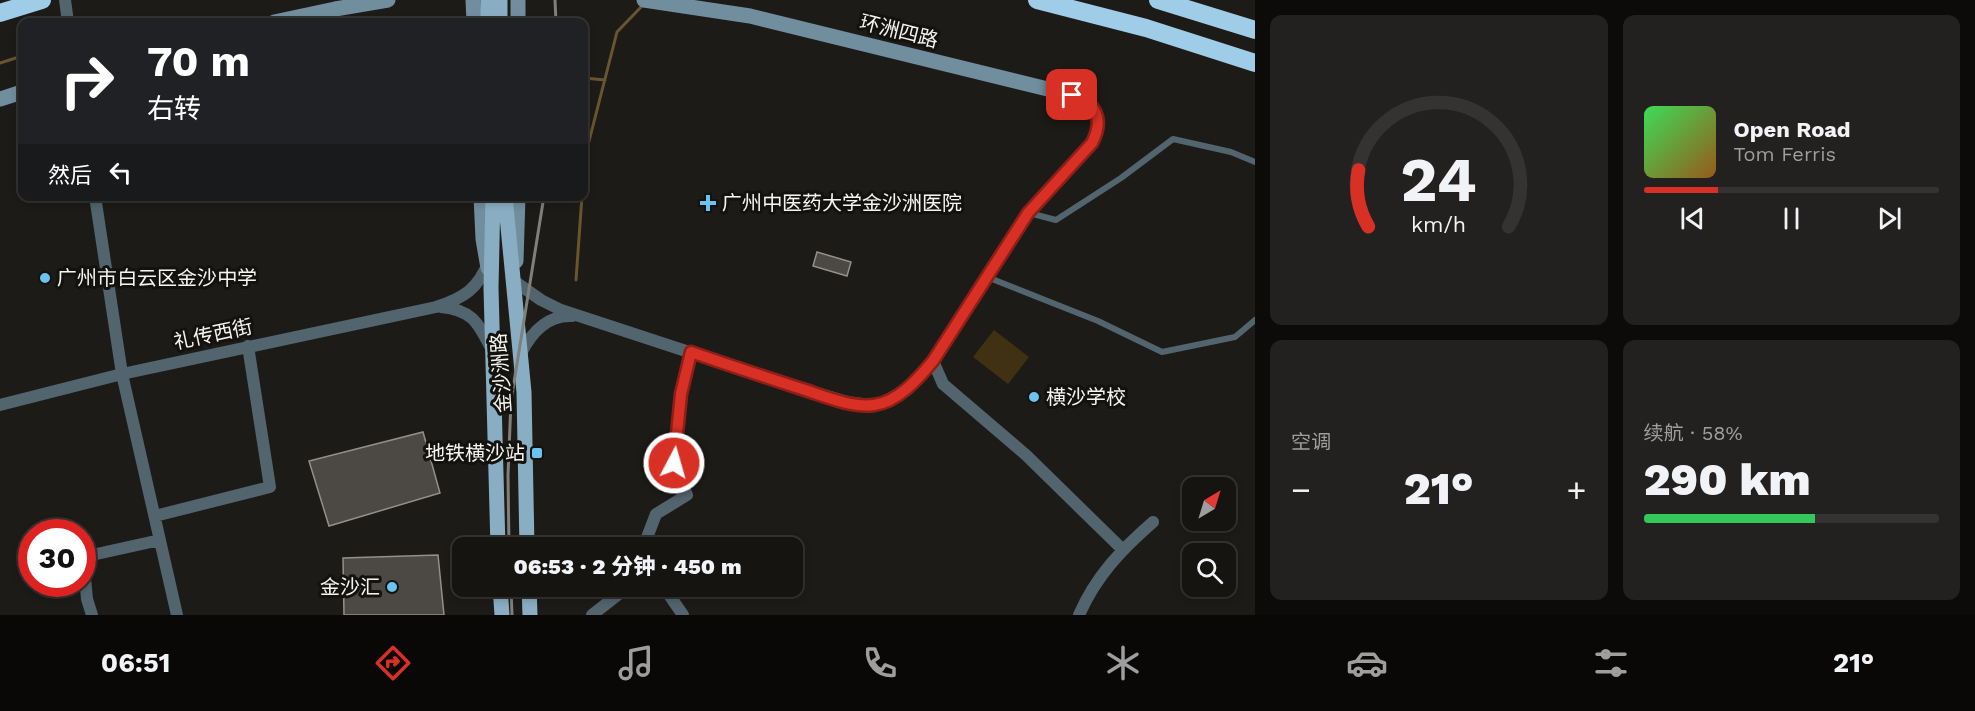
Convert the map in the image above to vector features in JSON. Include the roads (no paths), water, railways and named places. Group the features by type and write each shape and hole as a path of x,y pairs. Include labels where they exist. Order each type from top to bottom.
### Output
{"highway":[{"path":"0,13 42,0"},
{"path":"1037,0 1146,27 1255,63"},
{"path":"1158,0 1255,30"}],"main road":[{"path":"488,0 488,18"},
{"path":"500,0 500,18"},
{"name":"金沙洲路","path":"500,204 514,281 521,353 525,422 527,537"},
{"name":"金沙洲路","path":"498,537 491,288 493,249 500,204"},
{"path":"501,597 502,615"},
{"path":"529,597 530,615"}],"street":[{"path":"65,0 67,18"},
{"path":"292,18 388,0"},
{"path":"473,0 474,18"},
{"path":"518,0 518,18"},
{"name":"环洲四路","path":"644,0 750,16 1072,95"},
{"path":"0,99 18,93"},
{"path":"518,201 514,281 550,306 814,393 861,404 880,403 914,383 933,361 1028,213 1092,143 1098,124 1092,106 1085,99 1072,95"},
{"path":"96,201 122,374 177,615"},
{"path":"481,201 483,239 491,288"},
{"path":"436,307 468,293 480,280 493,249"},
{"path":"436,307 456,308 467,313 482,329 492,350"},
{"name":"礼传西街","path":"0,405 122,374 436,307"},
{"path":"521,353 534,333 550,320 568,316 582,317"},
{"path":"155,516 270,487 249,346"},
{"path":"647,537 656,514 687,495 674,463 681,394 691,352"},
{"path":"933,361 943,384 1026,455 1122,549"},
{"path":"1079,615 1089,591 1122,549 1153,522"},
{"path":"92,615 87,598 82,557 160,540"},
{"path":"592,615 614,597"},
{"path":"671,597 683,615"}],"lane":[{"path":"1028,213 1056,220 1121,178 1173,140 1231,153 1255,162"},
{"path":"987,277 1098,321 1162,352 1235,337 1255,320"}],"waterway":[{"path":"588,145 617,32 642,6"},
{"path":"0,63 18,57"},
{"path":"588,78 605,80"},
{"path":"576,280 582,201"}],"railway":[{"path":"555,0 556,18"},
{"path":"509,537 508,475 511,401 543,201"},
{"path":"511,597 512,615"}],"place":[{"name":"广州中医药大学金沙洲医院","path":"708,203"},
{"name":"广州市白云区金沙中学","path":"45,278"},
{"name":"横沙学校","path":"1034,397"},
{"name":"地铁横沙站","path":"537,453"},
{"name":"金沙汇","path":"392,587"}]}
